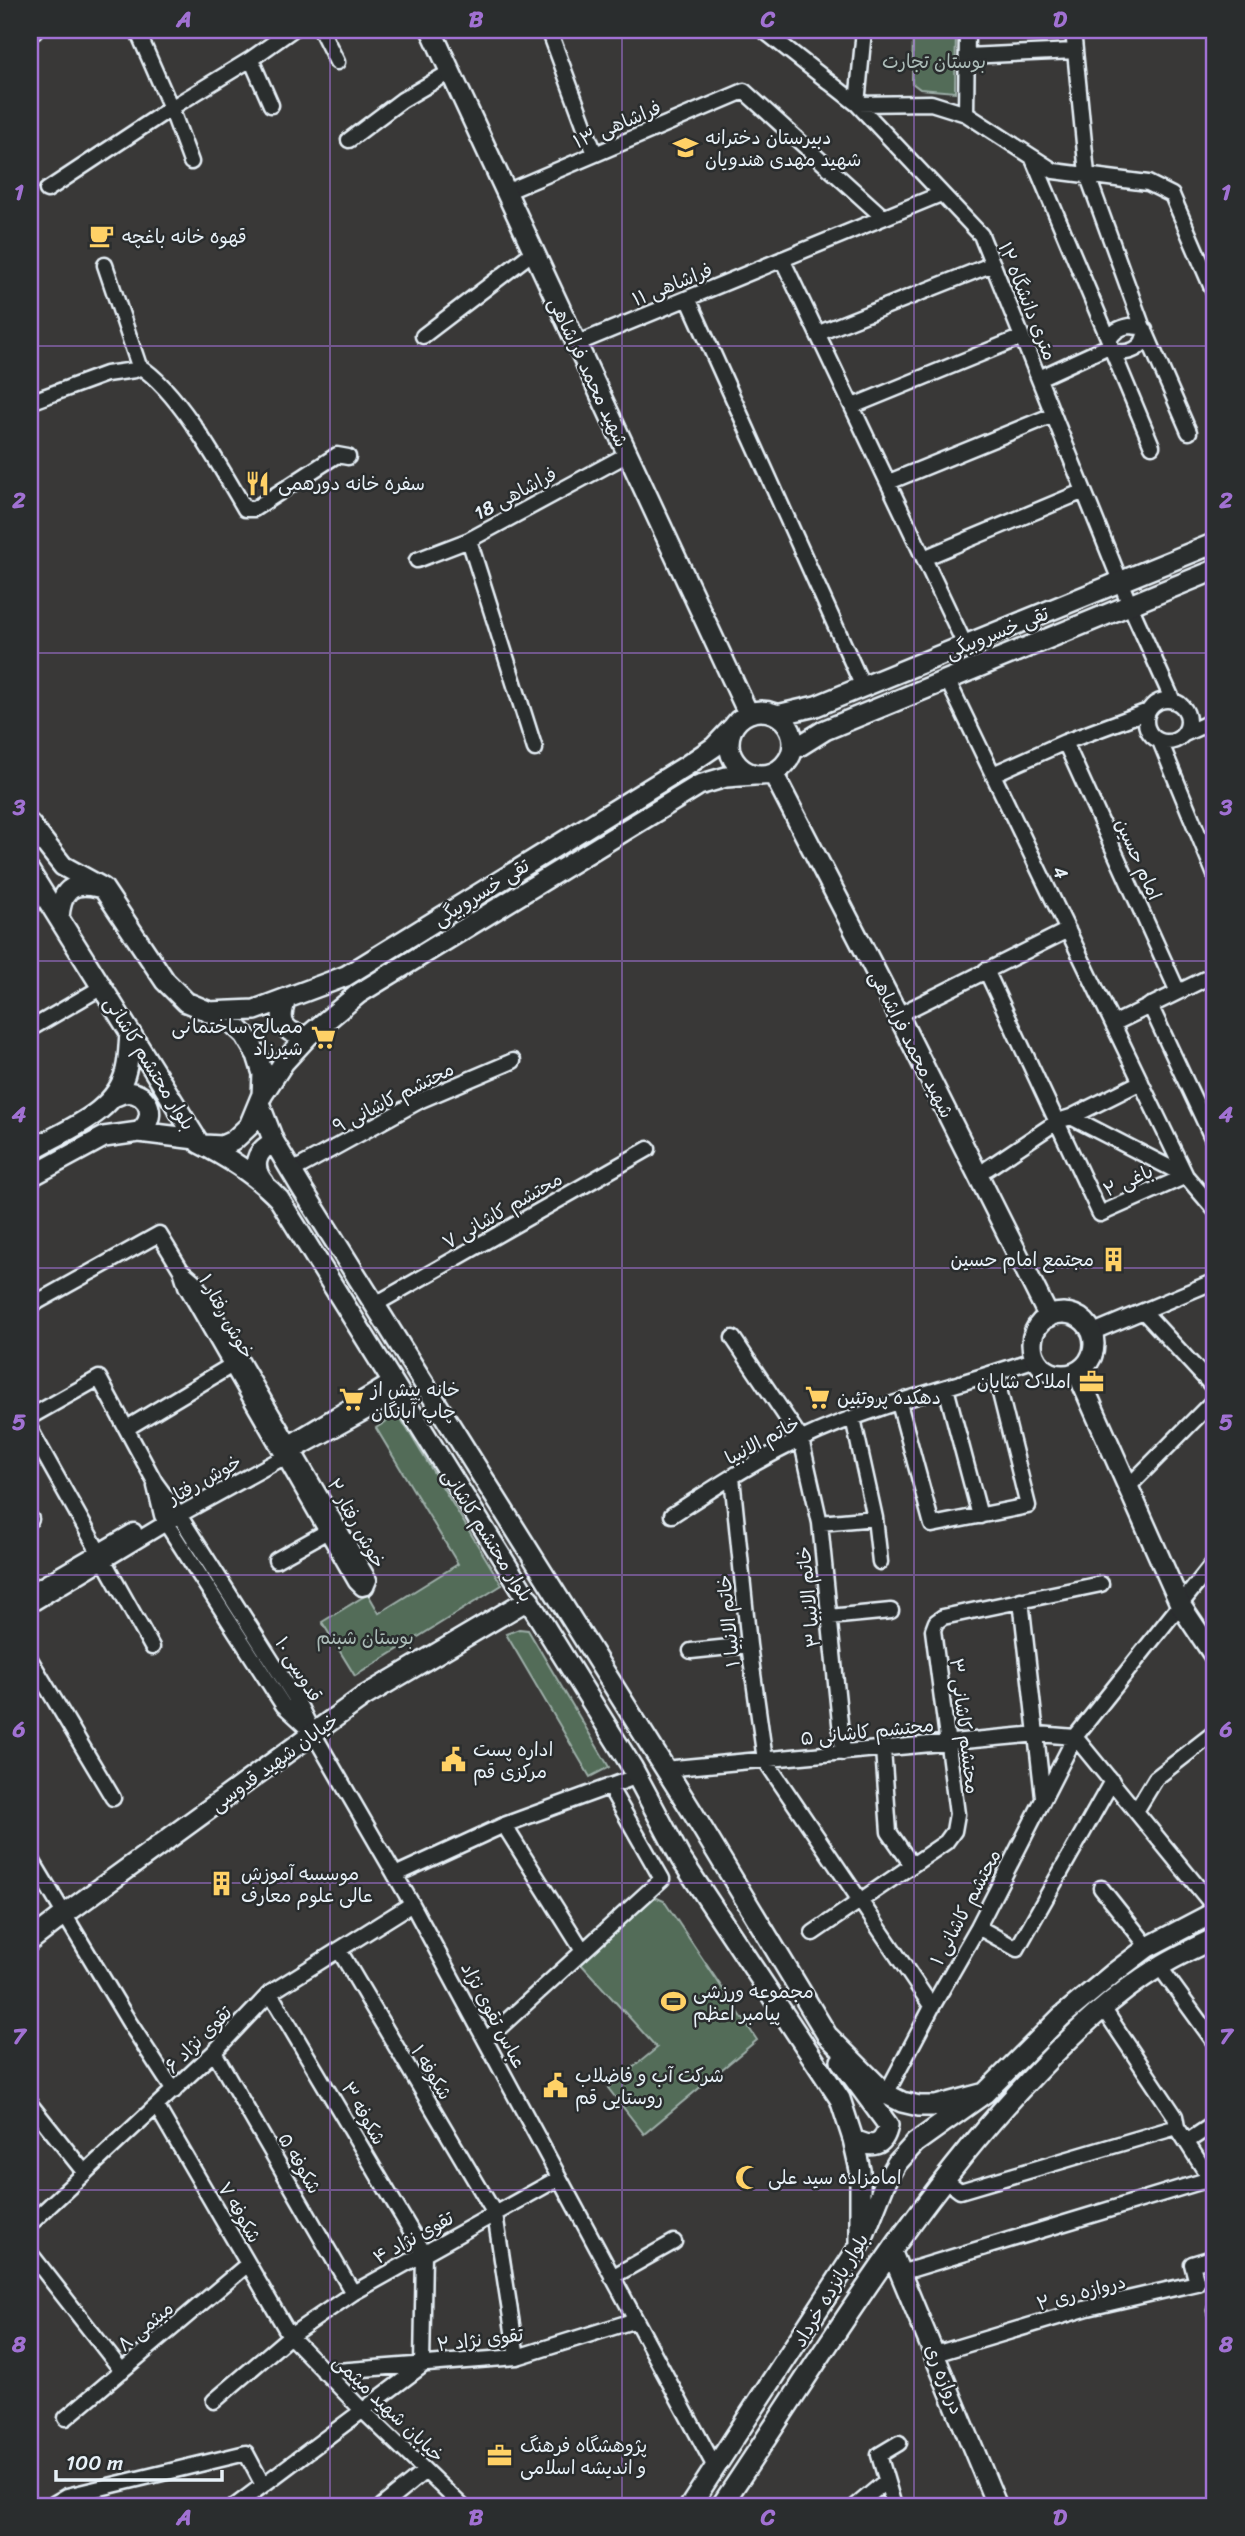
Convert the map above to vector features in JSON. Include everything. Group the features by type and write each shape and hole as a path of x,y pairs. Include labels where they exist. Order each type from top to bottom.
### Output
{"main road":[{"name":"شهید محمد فراشاهی","path":"433,31 748,713"},
{"name":"تقی خسروبیگی","path":"777,715 816,706 1215,542"},
{"name":"تقی خسروبیگی","path":"793,750 825,730 1215,570"},
{"path":"768,711 777,715 791,730 793,750 789,760 774,773 754,775 744,771 731,756 729,736 733,727 748,713 768,711"},
{"name":"تقی خسروبیگی","path":"208,1012 255,1010 346,975 686,766 714,747 733,727"},
{"name":"شهید محمد فراشاهی","path":"774,773 1049,1317"},
{"name":"تقی خسروبیگی","path":"198,1141 212,1147 233,1141 249,1126 260,1100 284,1062 308,1036 358,994 699,785 726,777 754,775"},
{"name":"بلوار محتشم کاشانی","path":"30,824 63,866 103,888 165,981 186,1002 229,1020 245,1035 257,1055 263,1074 260,1100 274,1142 693,1813 827,2035 886,2094 902,2102 936,2106 985,2093"},
{"name":"بلوار محتشم کاشانی","path":"30,872 198,1141 226,1156 264,1184 279,1199 638,1776 681,1859 840,2099 860,2171 860,2245"},
{"path":"59,918 66,891 86,884 103,888"},
{"path":"286,1000 281,1013 284,1026 294,1035 308,1036"},
{"path":"116,1096 126,1071 130,1032"},
{"path":"30,1151 91,1117 122,1092 136,1093 147,1101 151,1115 145,1128 139,1132"},
{"path":"30,1177 104,1137 139,1132 198,1141"},
{"path":"264,1184 255,1165 264,1146 274,1142"},
{"path":"1061,1313 1074,1315 1091,1333 1091,1355 1086,1365 1077,1372 1054,1374 1043,1368 1035,1359 1033,1335 1039,1324 1049,1317 1061,1313"},
{"path":"1077,1372 1181,1606 1215,1657"},
{"name":"خیابان شهید قدوسی","path":"30,1941 363,1697 529,1599"},
{"name":"بلوار پانزده خرداد","path":"690,2506 860,2245 884,2185 897,2163 915,2143 985,2093 1061,2017 1147,1947 1215,1910"},
{"name":"بلوار پانزده خرداد","path":"724,2505 835,2332 943,2178 1015,2094 1076,2031 1103,2008 1160,1966 1215,1938"},
{"path":"827,2035 847,2071 888,2125 886,2134 875,2145 866,2146 853,2139"},
{"name":"دروازه ری","path":"892,2253 997,2506"}],"street":[{"path":"137,30 191,162"},
{"path":"47,190 292,30"},
{"path":"321,30 338,62"},
{"path":"549,30 595,154"},
{"name":"۱۲ متری دانشگاه","path":"763,30 857,104 981,235 1129,604 1173,701"},
{"path":"864,30 857,104 931,103 966,114 1054,171 1148,183 1172,195 1215,295"},
{"path":"966,114 967,30"},
{"path":"1073,30 1087,174 1144,330 1189,432"},
{"path":"967,56 1074,51"},
{"path":"251,59 271,105"},
{"path":"349,140 402,100 450,72"},
{"name":"فراشاهی ۱۳","path":"506,192 744,91 883,217"},
{"path":"1032,159 1152,446"},
{"name":"فراشاهی ۱۱","path":"576,344 941,194"},
{"path":"423,336 533,252"},
{"path":"782,259 965,645"},
{"path":"819,333 993,264"},
{"path":"105,265 139,366 155,376 177,405 213,456 245,509 254,509 337,455 348,457"},
{"path":"688,298 863,687"},
{"path":"1039,378 1110,345 1120,328 1133,326 1144,330"},
{"path":"1110,345 1122,353 1137,349 1142,344 1144,330"},
{"path":"853,406 1022,337"},
{"path":"30,402 106,374 135,370 139,366"},
{"path":"889,482 1054,415"},
{"name":"فراشاهی 18","path":"417,560 469,540 628,454"},
{"path":"924,558 1084,491"},
{"path":"469,540 496,618 535,750"},
{"name":"4","path":"947,679 1186,1176"},
{"path":"993,774 1065,742 1148,711 1157,702 1165,700 1173,701 1184,709 1188,721 1184,734"},
{"path":"1148,711 1146,723 1150,734 1160,741 1215,875"},
{"path":"1160,741 1173,741 1215,720"},
{"name":"امام حسین","path":"1065,742 1178,992"},
{"path":"898,1015 1068,930"},
{"path":"986,970 1064,1119 1186,1176 1215,1210"},
{"path":"1113,1024 1215,974"},
{"path":"30,1029 102,987"},
{"path":"1150,1005 1215,1144"},
{"name":"محتشم کاشانی ۹","path":"292,1171 421,1100 513,1061"},
{"path":"988,1168 1064,1119 1141,1082"},
{"name":"باغی ۲","path":"1064,1119 1100,1214 1186,1176"},
{"name":"محتشم کاشانی ۷","path":"374,1305 648,1149"},
{"name":"خوش رفتار ۱","path":"30,1306 159,1234 181,1269 195,1282 236,1362 287,1450"},
{"path":"1091,1333 1215,1281"},
{"path":"1144,1312 1215,1389"},
{"path":"733,1338 801,1439"},
{"name":"خاتم الانبیا","path":"672,1515 732,1477 801,1439 853,1418 1035,1359"},
{"path":"127,1429 236,1362"},
{"path":"899,1403 932,1525 1028,1506 995,1373"},
{"name":"قدوسی ۱۰","path":"30,1417 99,1378 170,1515 296,1699 313,1733"},
{"name":"خوش رفتار","path":"30,1605 102,1556 170,1515 396,1387"},
{"path":"946,1388 980,1516"},
{"path":"1127,1488 1215,1399"},
{"path":"853,1418 875,1518 880,1562"},
{"path":"30,1429 152,1647"},
{"name":"خاتم الانبیا ۳","path":"801,1439 820,1523 843,1754"},
{"name":"خوش رفتار ۲","path":"287,1450 369,1580 366,1587 362,1588 356,1582 326,1532 287,1450"},
{"name":"خاتم الانبیا ۱","path":"732,1477 749,1645 765,1760"},
{"path":"820,1523 875,1518"},
{"path":"276,1560 326,1532"},
{"name":"خوش رفتار","path":"30,1592 102,1556"},
{"name":"محتشم کاشانی ۱","path":"886,2094 978,1927 1075,1737 1215,1561"},
{"name":"محتشم کاشانی ۳","path":"813,1933 946,1842 954,1831 957,1814 933,1630 936,1622 943,1617 1101,1584"},
{"path":"1021,1600 1043,1798"},
{"path":"829,1617 891,1611"},
{"path":"691,1651 749,1645"},
{"path":"30,1659 113,1798"},
{"path":"1136,1811 1156,1778 1215,1732"},
{"name":"عباس تقوی نژاد","path":"313,1733 412,1904 715,2467"},
{"name":"محتشم کاشانی ۵","path":"664,1769 1038,1734 1075,1737"},
{"path":"1075,1737 1215,1910"},
{"path":"883,1749 889,1832 912,1865"},
{"path":"765,1760 932,2007"},
{"path":"395,1875 503,1825 638,1776"},
{"path":"978,1927 1017,1949 1112,1781"},
{"path":"486,2040 662,1879 609,1786"},
{"path":"503,1825 583,1951"},
{"path":"30,1857 129,2022 174,2091"},
{"path":"1101,1888 1147,1947"},
{"name":"تقوی نژاد ۶","path":"30,2224 174,2091 270,1993 412,1904"},
{"name":"شکوفه ۱","path":"339,1950 495,2214"},
{"path":"1160,1966 1215,2043"},
{"name":"شکوفه ۳","path":"270,1993 424,2253"},
{"path":"900,2273 1213,2183 1177,2127 1175,2116 1103,2008"},
{"name":"شکوفه ۵","path":"214,2052 353,2293"},
{"path":"30,2104 85,2174"},
{"name":"شکوفه ۷","path":"157,2107 290,2336"},
{"path":"1188,2141 1215,2123"},
{"path":"943,2178 960,2191 1177,2127"},
{"name":"تقوی نژاد ۴","path":"214,2401 290,2336 353,2293 559,2178"},
{"path":"495,2214 517,2357"},
{"path":"612,2277 674,2242"},
{"path":"30,2253 122,2371"},
{"path":"235,2506 422,2366 424,2253"},
{"name":"دروازه ری ۲","path":"935,2354 1088,2308 1197,2283 1192,2264 1215,2257"},
{"name":"میثمی ۸","path":"66,2418 248,2264"},
{"name":"تقوی نژاد ۲","path":"324,2372 517,2357 636,2320"},
{"name":"خیابان شهید میثمی","path":"290,2336 462,2506"},
{"path":"894,2506 879,2455 899,2443"},
{"path":"50,2506 66,2496 246,2453 263,2485"},
{"path":"382,2506 425,2471"},
{"path":"856,2506 886,2480"}],"green space":[{"name":"بوستان تجارت","path":"913,30 956,30 955,92 920,89 912,83"},
{"name":"بوستان شبنم","path":"398,1414 502,1585 355,1676 322,1622 368,1594 379,1613 458,1564 376,1428"},
{"path":"519,1629 528,1630 609,1767 590,1777 506,1634"},
{"name":"مجموعه ورزشی پیامبر اعظم","path":"655,1897 664,1901 757,2040 644,2134 608,2088 657,2048 581,1964"}],"place":[{"name":"دبیرستان دخترانه شهید مهدی هندویان","path":"685,148"},
{"name":"قهوه خانه باغچه","path":"102,236"},
{"name":"سفره خانه دورهمی","path":"258,483"},
{"name":"مصالح ساختمانی شیرزاد","path":"323,1037"},
{"name":"مجتمع امام حسین","path":"1114,1259"},
{"name":"املاک شایان","path":"1091,1381"},
{"name":"دهکده پروتئین","path":"817,1397"},
{"name":"خانه پیش از چاپ آبانگان","path":"351,1400"},
{"name":"اداره پست مرکزی قم","path":"453,1760"},
{"name":"موسسه آموزش عالی علوم معارف","path":"221,1884"},
{"name":"مجموعه ورزشی پیامبر اعظم","path":"673,2002"},
{"name":"شرکت آب و فاضلاب روستایی قم","path":"555,2086"},
{"name":"امامزاده سید علی","path":"748,2177"},
{"name":"پژوهشگاه فرهنگ و اندیشه اسلامی","path":"500,2456"}]}
